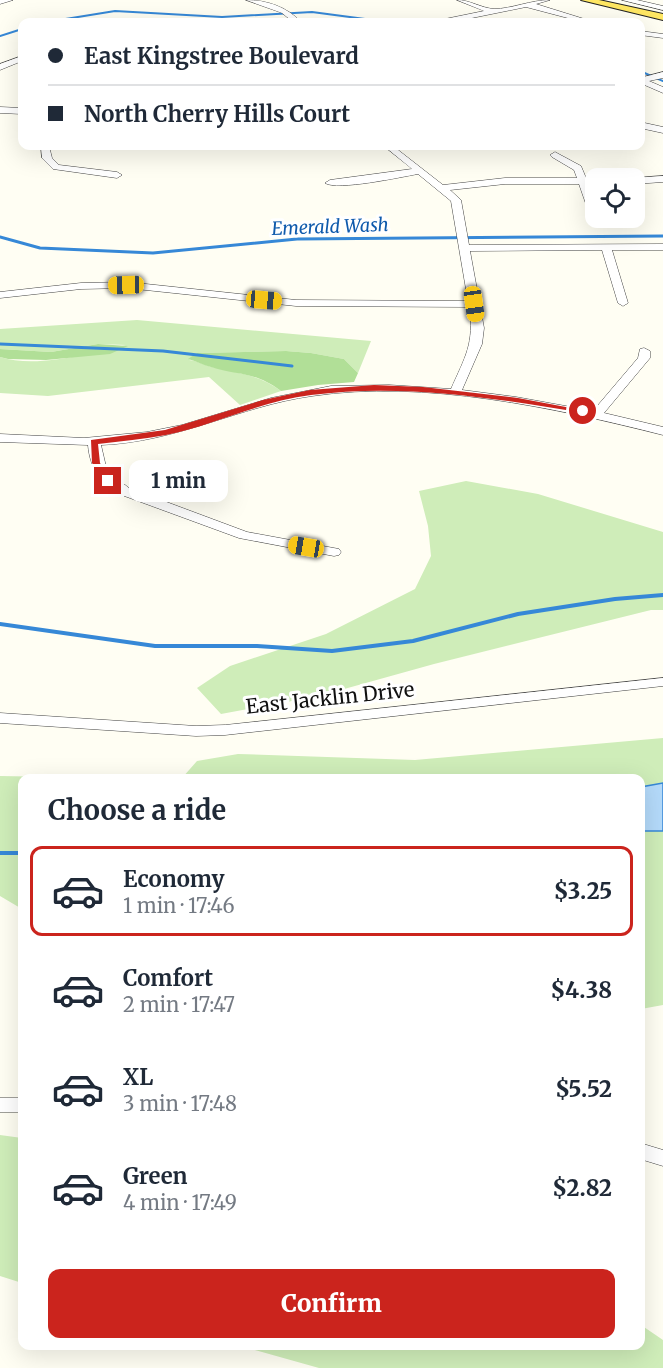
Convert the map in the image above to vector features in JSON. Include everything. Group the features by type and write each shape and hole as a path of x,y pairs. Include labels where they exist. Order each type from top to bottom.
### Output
{"main road":[{"path":"586,0 663,17"},
{"path":"606,0 663,10"}],"street":[{"path":"0,2 9,0"},
{"path":"250,0 285,11 293,18"},
{"path":"461,0 494,12"},
{"path":"515,0 576,18"},
{"path":"463,18 546,0"},
{"path":"626,0 663,10"},
{"path":"645,34 663,36"},
{"path":"0,67 18,60"},
{"path":"645,79 663,75"},
{"path":"645,82 663,90"},
{"path":"0,110 18,111"},
{"path":"645,126 663,130"},
{"path":"45,150 49,163 56,167 117,175"},
{"path":"393,150 456,200 478,328 476,344 455,393"},
{"path":"555,155 578,168 585,184"},
{"path":"330,183 358,182 420,171"},
{"path":"645,180 663,179"},
{"path":"443,188 506,181 584,181"},
{"path":"464,248 663,247"},
{"path":"606,248 623,303"},
{"path":"0,295 81,286 126,285 296,303 474,304"},
{"path":"597,414 644,358 644,351"},
{"path":"0,438 51,442 94,442 166,433 266,402 324,391 388,387 539,403 597,414 663,431"},
{"path":"94,442 98,468 108,481 124,491 243,535 334,552"},
{"name":"East Jacklin Drive","path":"0,718 196,731 225,730 663,682"},
{"path":"0,1105 18,1105"},
{"path":"645,1153 663,1158"}],"green space":[{"path":"137,320 371,341 358,373 344,359 286,351 197,353 189,360 257,378 281,391 240,405 209,377 48,396 0,393 0,357 47,361 126,345 98,344 51,352 0,349 0,329"},
{"path":"98,344 128,346 110,354 46,360 0,357 0,349 51,352"},
{"path":"286,351 344,359 358,373 354,382 281,391 255,377 221,370 188,359 197,353"},
{"path":"466,481 538,494 663,532 663,610 651,610 434,664 319,696 221,714 197,688 230,666 326,634 415,589 431,556 428,526 419,491"},
{"path":"663,738 663,1005 645,1008 645,774 186,774 197,761 238,754 415,760"},
{"path":"0,776 18,776 18,907 0,896"},
{"path":"0,1135 18,1137 18,1282 0,1276"},
{"path":"645,1328 663,1340 663,1368 319,1368 255,1350 645,1350"}],"water":[{"path":"663,783 663,831 645,831 645,786"}],"waterway":[{"path":"72,18 115,11 222,17 312,12 357,18"},
{"path":"0,36 18,30"},
{"path":"645,73 663,81"},
{"name":"Emerald Wash","path":"0,237 40,248 153,253 297,239 663,236"},
{"path":"0,344 163,351 292,366"},
{"path":"0,624 155,646 257,646 332,651 413,641 518,614 615,599 663,595"},
{"path":"0,853 18,853"}],"route":[{"path":"108,481 96,463 94,442 166,433 296,395 341,389 388,387 518,400 583,411"}]}
